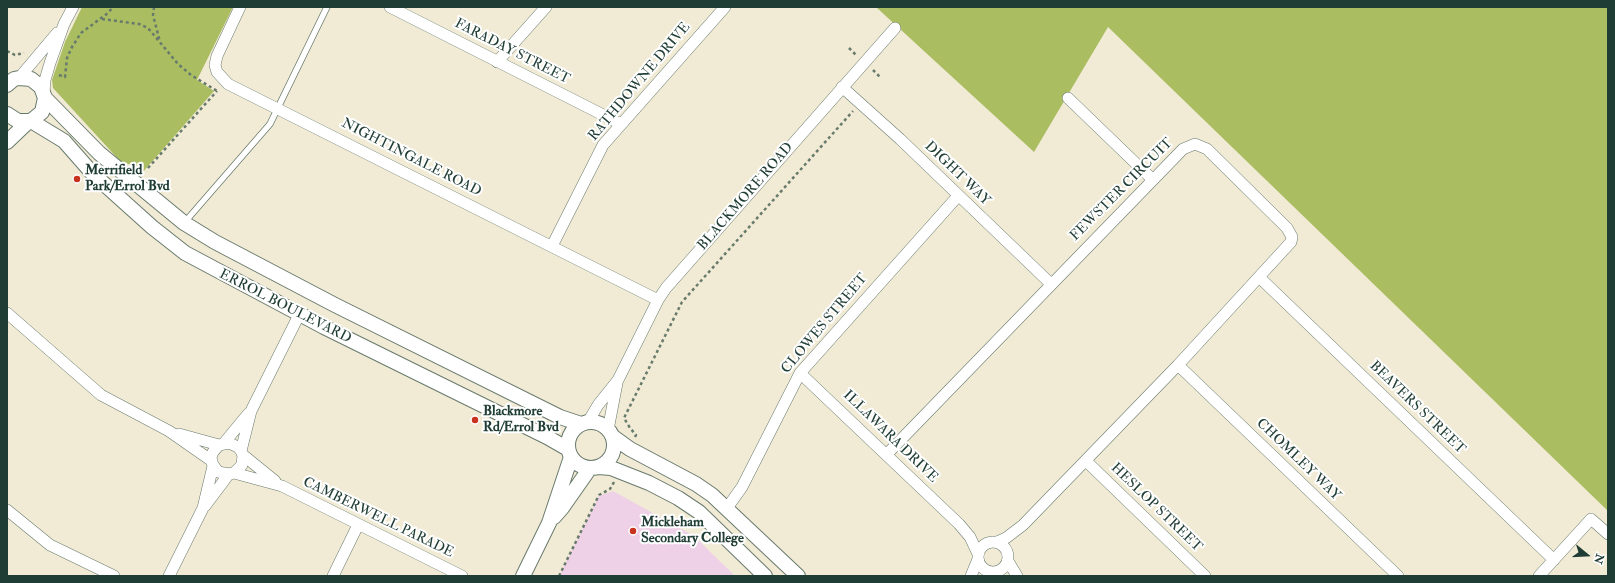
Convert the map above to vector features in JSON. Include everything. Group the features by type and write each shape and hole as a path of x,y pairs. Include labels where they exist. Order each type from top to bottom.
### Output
{"street":[{"path":"7,142 42,112 47,70 64,24 73,7"},
{"path":"223,80 215,65 217,56 240,7"},
{"name":"FARADAY STREET","path":"390,7 621,124"},
{"path":"497,62 546,7"},
{"name":"RATHDOWNE DRIVE","path":"552,246 603,145 725,7"},
{"path":"12,80 35,61 64,24"},
{"name":"BLACKMORE ROAD","path":"585,423 618,380 658,300 666,288 895,28"},
{"name":"ERROL BOULEVARD","path":"12,80 31,79 41,87 45,95 99,153 184,223 215,242 335,305 560,417 585,423"},
{"name":"NIGHTINGALE ROAD","path":"223,80 658,300"},
{"name":"DIGHT WAY","path":"842,87 900,139 1051,284"},
{"path":"1068,98 1152,179"},
{"name":"ERROL BOULEVARD","path":"7,114 18,122 30,121 64,141 93,174 152,227 185,253 299,314 547,437 570,453"},
{"name":"FEWSTER CIRCUIT","path":"886,454 1152,179 1189,145 1201,146 1207,150 1290,232 1291,242 1178,365 1023,525 1006,538 994,542"},
{"name":"CLOWES STREET","path":"727,508 742,487 800,373 958,196"},
{"name":"BEAVERS STREET","path":"1259,277 1554,560"},
{"path":"7,313 101,395 169,431 213,464 218,472 232,474"},
{"path":"203,508 232,474 242,465 242,453 251,411 299,314"},
{"name":"CHOMLEY WAY","path":"1178,365 1398,576"},
{"name":"ILLAWARA DRIVE","path":"800,373 959,524 970,537 978,557"},
{"name":"BLACKMORE ROAD","path":"610,433 618,380"},
{"path":"169,576 203,508 213,464 213,452 251,411"},
{"path":"523,576 548,523 570,453 571,434 585,423 603,425 610,433 630,449 696,484 727,508 798,576"},
{"path":"169,431 222,444 234,444 242,453"},
{"path":"548,523 594,468 605,463 613,451 610,433"},
{"name":"CAMBERWELL PARADE","path":"242,453 282,486 462,576"},
{"path":"570,453 576,463 594,468 611,468 620,471 678,498 699,512 765,576"},
{"name":"HESLOP STREET","path":"1086,461 1205,576"},
{"name":"CAMBERWELL PARADE","path":"232,474 282,486"},
{"path":"7,510 50,546 114,576"},
{"path":"1539,576 1591,519 1608,534"},
{"name":"ILLAWARA DRIVE","path":"959,524 972,534 994,542"},
{"path":"333,576 358,525"},
{"name":"FEWSTER CIRCUIT","path":"1008,558 1014,538 1023,525"},
{"path":"971,576 983,546 994,542 1005,547 1008,558 1017,576"},
{"path":"978,557 983,568 1010,576"},
{"path":"981,576 1002,570 1008,558"}],"lane":[{"path":"184,223 263,133 278,108 327,7"}],"path":[{"path":"47,70 65,77 67,58 81,33 113,7"},
{"path":"154,7 153,15 161,44"},
{"path":"101,18 139,24 148,28 161,44 191,75 217,91"},
{"path":"148,168 217,91 223,80"},
{"path":"630,449 636,434 624,418 682,302 860,103"},
{"path":"559,576 599,495 610,489 620,471"}],"shaded area":[{"name":"Mickleham Secondary College","path":"613,491 694,536 735,576 559,576 599,496"}],"green space":[{"path":"82,7 233,7 197,80 214,91 142,173 131,165 120,161 53,88 52,80 65,42"},
{"path":"876,7 1608,7 1608,511 1108,27 1034,152"}],"place":[{"name":"Merrifield Park/Errol Bvd","path":"77,179"},
{"name":"Blackmore Rd/Errol Bvd","path":"475,420"},
{"name":"Mickleham Secondary College","path":"633,531"}]}
